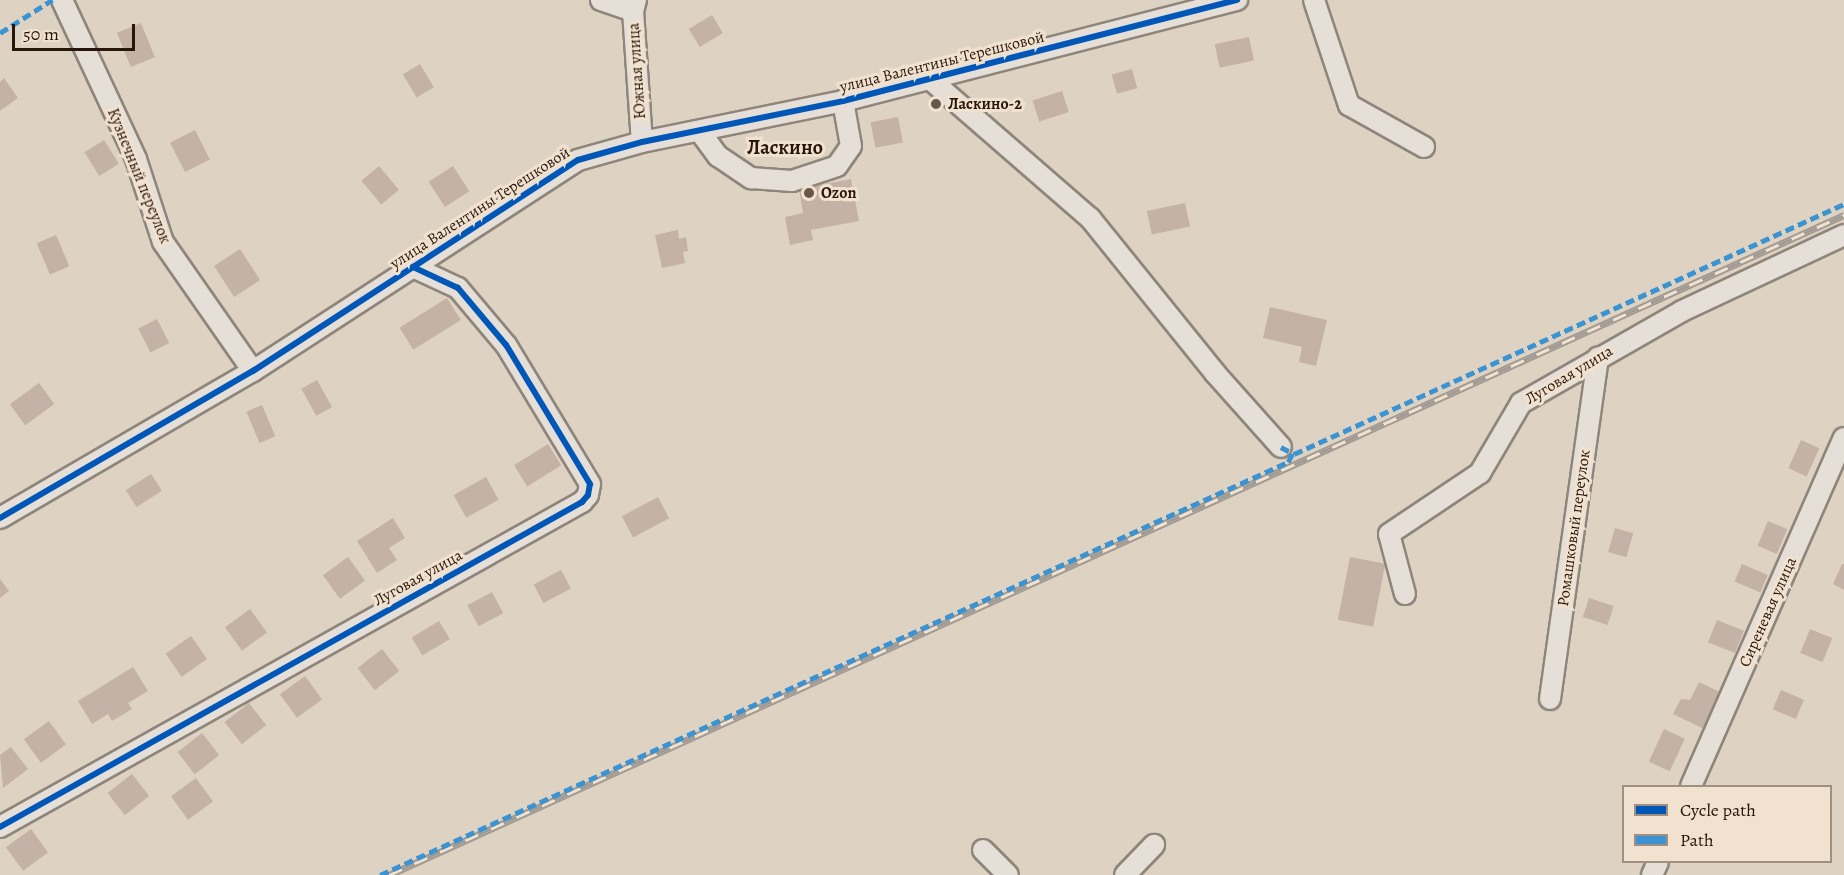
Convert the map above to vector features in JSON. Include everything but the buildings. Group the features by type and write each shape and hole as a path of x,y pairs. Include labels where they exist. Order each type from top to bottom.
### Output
{"street":[{"name":"Кузнечный переулок","path":"62,0 136,159 163,242 253,371"},
{"path":"601,0 634,6"},
{"name":"улица Валентины Терешковой","path":"0,518 253,371 578,160 642,142 700,133 931,80 1237,0"},
{"path":"1314,0 1349,105 1424,147"},
{"name":"Южная улица","path":"634,6 642,142"},
{"path":"931,80 1090,218 1215,373 1281,447"},
{"path":"700,133 718,156 751,178 792,181 837,166 852,146 843,101"},
{"name":"Луговая улица","path":"1406,594 1389,534 1480,473 1521,402 1682,311 1844,236"},
{"name":"Луговая улица","path":"0,827 571,508 588,495 590,484 506,345 458,288 413,267"},
{"name":"Ромашковый переулок","path":"1550,699 1598,357"},
{"name":"Сиреневая улица","path":"1691,785 1844,438"},
{"path":"1125,875 1154,846"},
{"path":"983,850 1008,875"}],"railway":[{"path":"389,875 1844,215"}],"marked path":[{"path":"0,33 52,0"},
{"path":"1281,447 1294,454 1844,204"},
{"path":"380,875 1288,462 1292,454"}],"cycle path":[{"path":"0,518 253,371 578,160 642,142 843,101 1237,0"},
{"path":"0,827 582,502 588,495 590,484 506,345 458,288 413,267"}],"place":[{"name":"Ласкино-2","path":"936,104"},
{"name":"Ozon","path":"809,193"}],"district":[{"name":"Ласкино","path":"785,147"}]}
